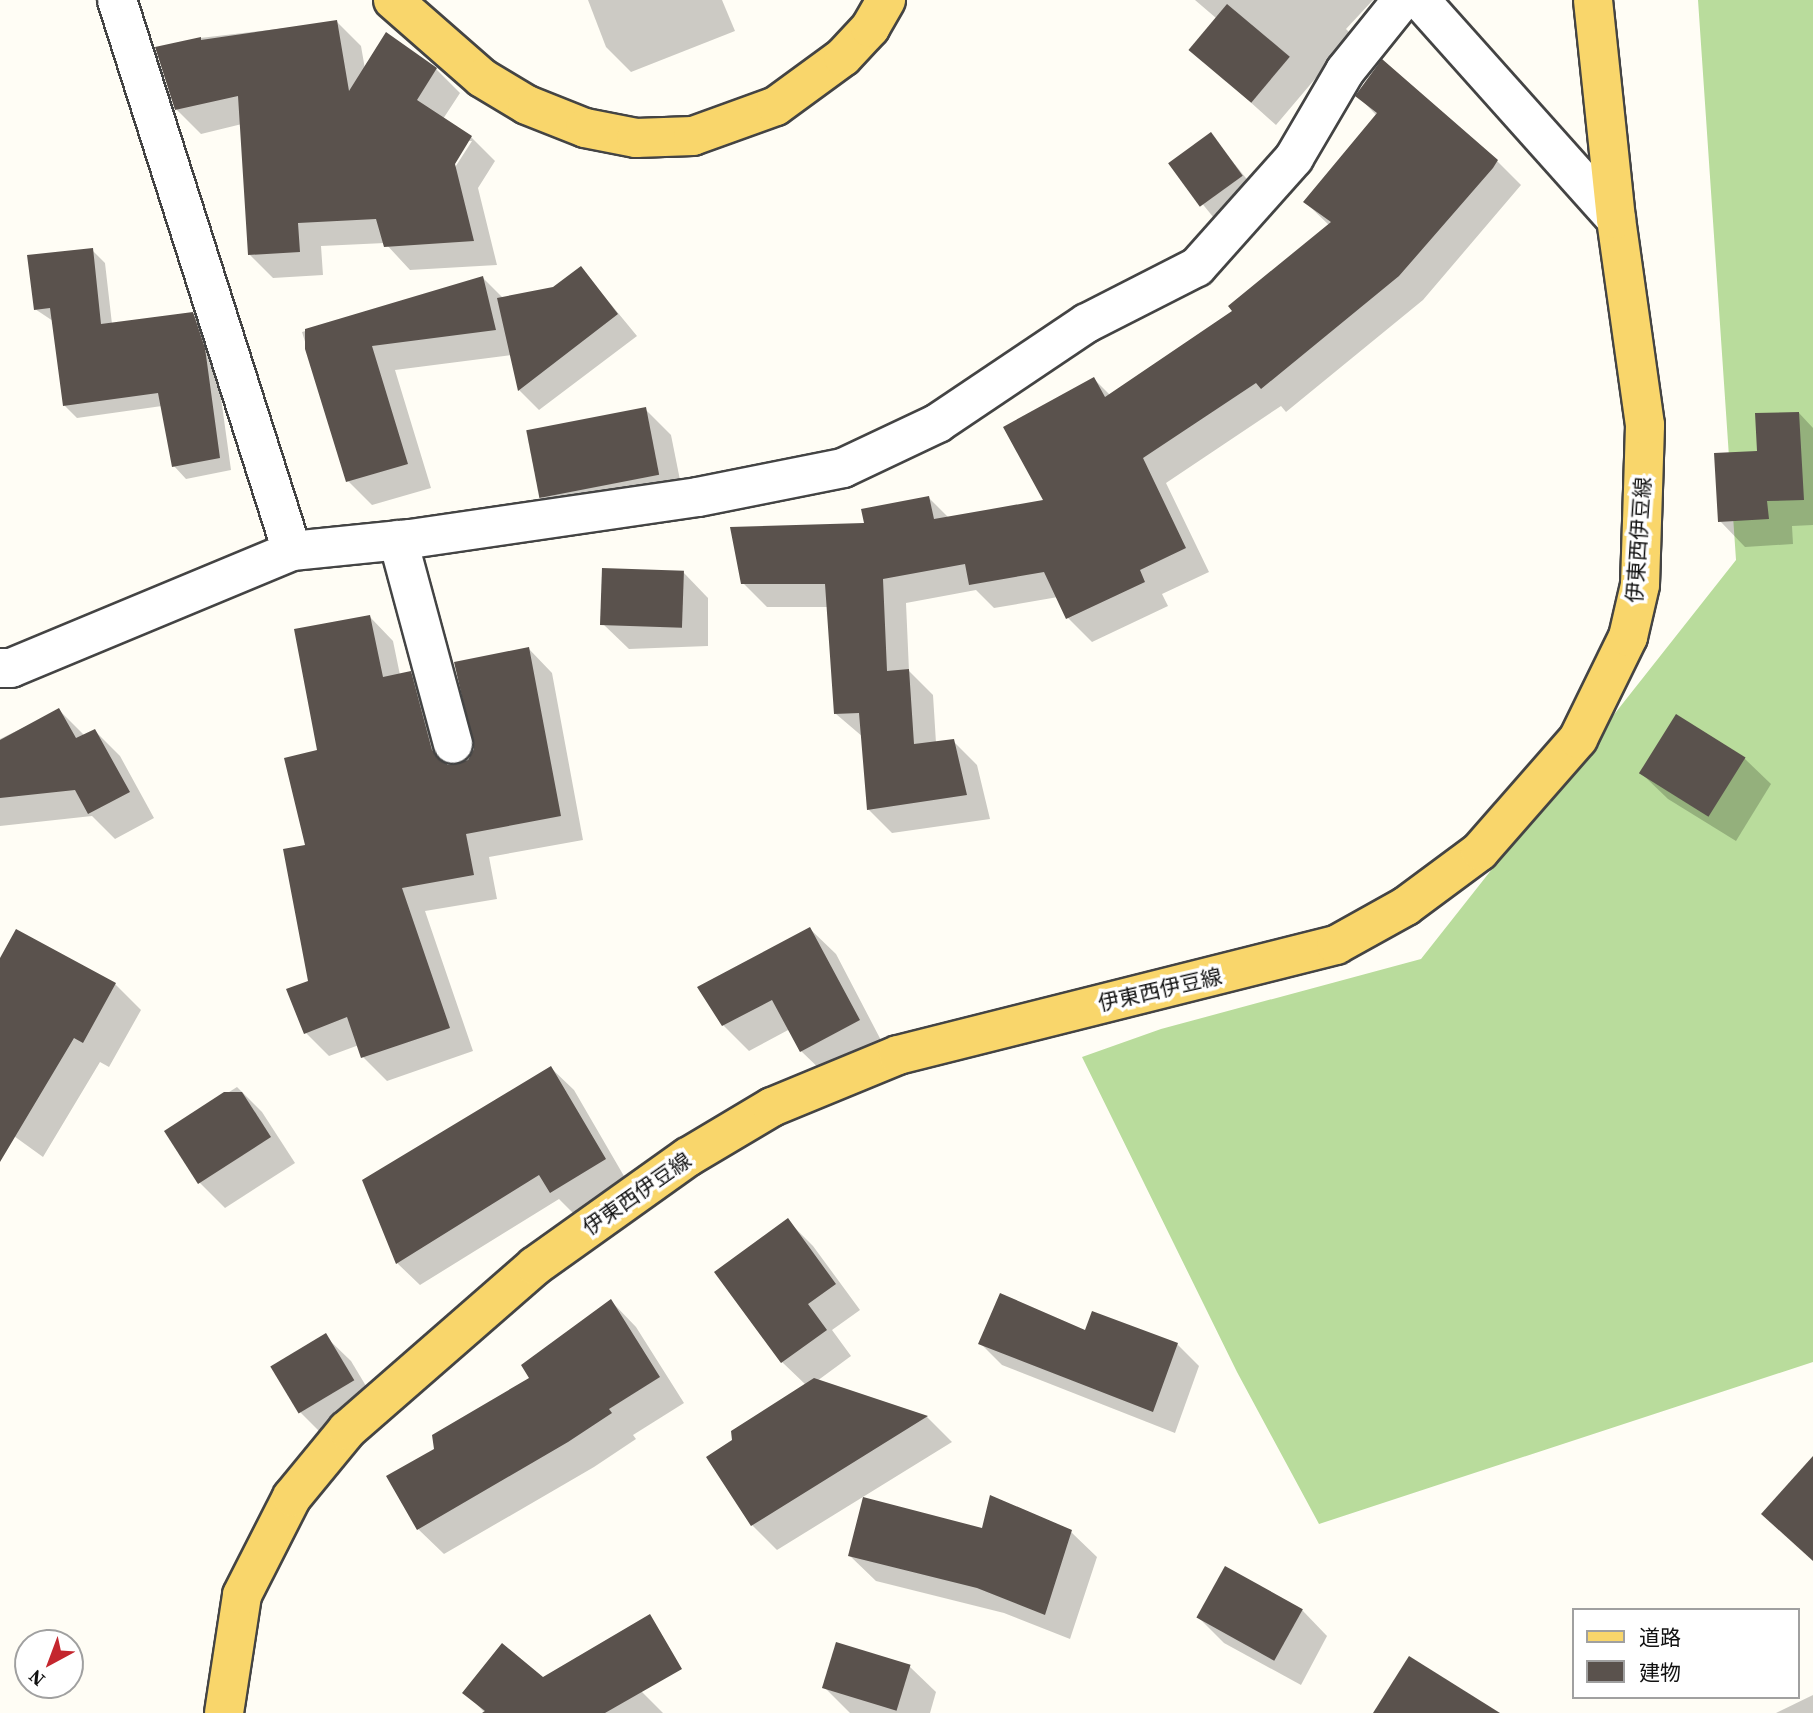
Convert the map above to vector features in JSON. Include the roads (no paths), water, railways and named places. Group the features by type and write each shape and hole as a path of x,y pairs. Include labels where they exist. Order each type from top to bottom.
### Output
{"main road":[{"path":"393,0 482,78 527,105 585,128 636,138 694,136 776,106 843,57 870,28 886,0"},
{"name":"伊東西伊豆線","path":"225,1713 242,1595 260,1552 292,1497 347,1430 535,1266 688,1157 772,1107 898,1055 1336,945 1406,906 1480,851 1578,739 1628,637 1640,585 1645,425 1616,219 1593,0"}],"street":[{"path":"117,0 292,551"},
{"path":"0,668 11,668 292,551 398,540 698,497 844,468 938,423 1087,323 1197,267 1294,158 1345,71 1402,0"},
{"path":"1420,0 1616,219"},
{"path":"398,540 453,744"}]}
